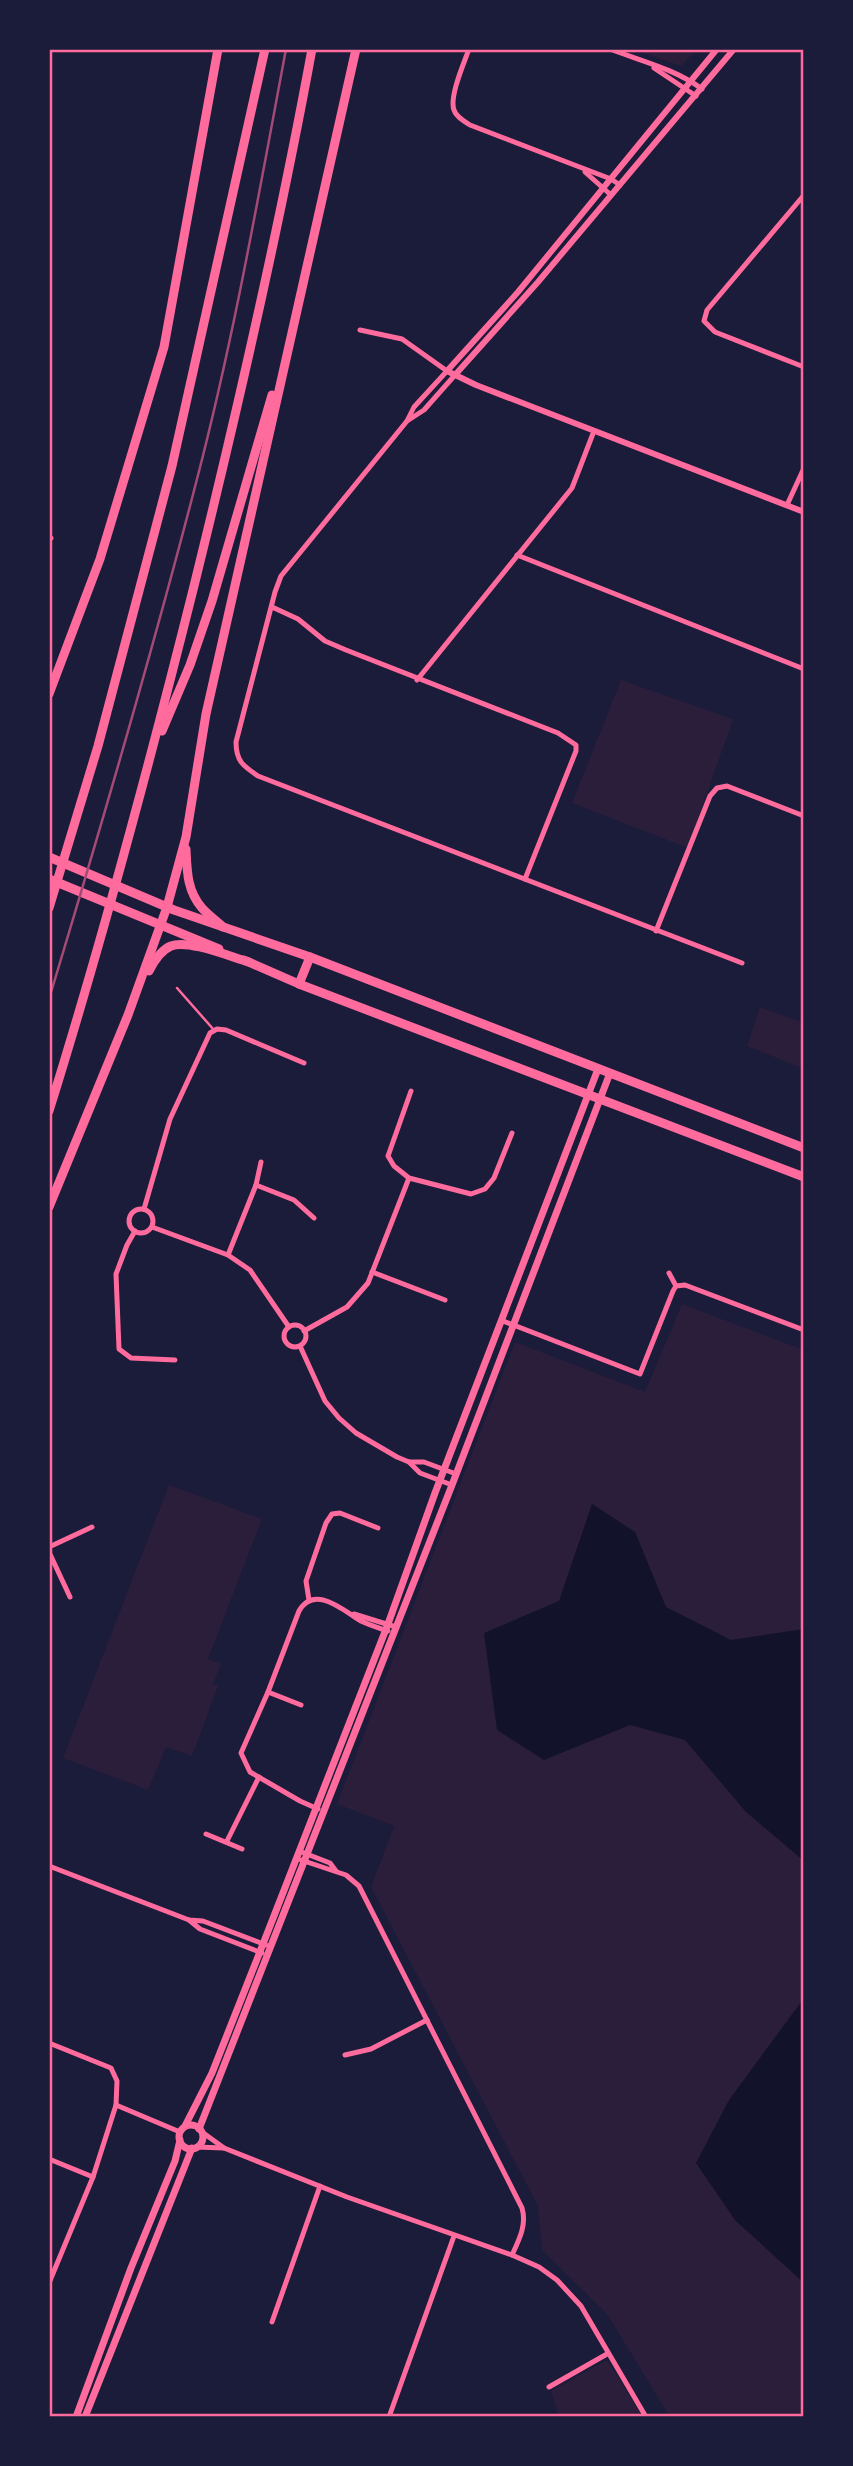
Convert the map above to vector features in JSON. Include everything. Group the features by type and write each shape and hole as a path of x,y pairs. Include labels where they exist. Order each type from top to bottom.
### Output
{"highway":[{"path":"49,694 100,559 164,347 218,49"},
{"path":"49,908 98,746 165,491 265,49"},
{"path":"49,1111 152,755 227,452 312,49"},
{"path":"49,1207 128,1015 167,907 186,837 206,714 356,49"},
{"path":"152,755 190,666 212,601 296,313"},
{"path":"186,837 188,883 202,908 223,927"},
{"path":"49,857 167,907 310,957 804,1148"},
{"path":"49,878 299,984 804,1177"},
{"path":"128,1015 152,964 171,946 199,947 249,962"},
{"path":"299,984 310,957"}],"main road":[{"path":"85,2417 194,2148 202,2139 200,2130 265,1950 390,1629 445,1469 598,1069"},
{"path":"390,1629 452,1485 610,1073"},
{"path":"76,2417 131,2268 174,2166 181,2133 212,2073 265,1950"},
{"path":"181,2133 192,2125 200,2130"},
{"path":"181,2133 184,2146 194,2148"}],"street":[{"path":"468,49 453,97 453,109 460,118 470,125 583,170 611,178 620,185"},
{"path":"610,49 690,81 702,89"},
{"path":"717,49 518,292 414,407 407,421 281,576 236,742 236,754 240,764 258,776 742,963"},
{"path":"407,421 424,410 538,282 734,49"},
{"path":"652,66 696,96"},
{"path":"583,170 611,195"},
{"path":"804,195 707,310 704,320 715,332 804,367"},
{"path":"360,330 402,339 447,371 476,385 804,512"},
{"path":"417,680 572,488 594,431"},
{"path":"787,505 804,468"},
{"path":"517,555 804,669"},
{"path":"272,607 298,620 326,641 417,680 558,733 576,745 576,751 525,878"},
{"path":"656,931 710,796 717,788 727,786 804,816"},
{"path":"144,1209 170,1118 204,1041 214,1030 226,1030 304,1063"},
{"path":"411,1091 388,1156 394,1166 409,1178 471,1194 485,1189 494,1178 512,1133"},
{"path":"228,1255 256,1185 261,1162"},
{"path":"304,1331 347,1307 368,1283 409,1178"},
{"path":"256,1185 294,1200 314,1218"},
{"path":"144,1209 153,1219 152,1227"},
{"path":"144,1209 136,1210 130,1216 130,1225 135,1231 142,1233 152,1227"},
{"path":"152,1227 228,1255 250,1270 289,1327"},
{"path":"135,1231 116,1274 119,1349 131,1358 175,1360"},
{"path":"372,1272 444,1300"},
{"path":"669,1273 676,1286"},
{"path":"676,1286 685,1285 804,1331"},
{"path":"503,1321 640,1374 676,1286"},
{"path":"299,1326 304,1331 305,1337 300,1346 285,1342 284,1334 289,1327 299,1326"},
{"path":"300,1346 325,1401 339,1418 375,1446 409,1462 420,1473 452,1485"},
{"path":"409,1462 424,1462 456,1474"},
{"path":"309,1600 306,1581 326,1523 332,1514 340,1513 377,1528"},
{"path":"70,1597 49,1549 92,1527"},
{"path":"321,1809 250,1772 241,1753 299,1612 309,1600 320,1599 362,1621 390,1629"},
{"path":"268,1692 301,1705"},
{"path":"226,1841 260,1777"},
{"path":"206,1834 242,1849"},
{"path":"302,1856 330,1863 336,1871 354,1879 359,1886 522,2208 523,2224 512,2255"},
{"path":"49,1866 189,1920 200,1929 265,1950"},
{"path":"345,2055 371,2049 427,2020"},
{"path":"49,2043 111,2068 117,2081 116,2105 93,2177 52,2267 49,2283"},
{"path":"116,2105 181,2133"},
{"path":"200,2130 224,2148"},
{"path":"194,2148 224,2148 539,2267 557,2280 581,2306 646,2417"},
{"path":"49,2160 93,2177"},
{"path":"272,2322 320,2186"},
{"path":"389,2417 454,2236"},
{"path":"549,2387 607,2354"}],"lane":[{"path":"177,988 214,1030"}],"shaded area":[{"path":"632,49 697,49 681,66"},
{"path":"621,680 733,719 688,848 572,803"},
{"path":"760,1007 804,1023 804,1069 747,1046"},
{"path":"682,1304 804,1350 804,2417 670,2417 607,2314 542,2250 538,2206 371,1887 394,1826 337,1804 515,1342 645,1392"},
{"path":"169,1485 262,1519 208,1659 221,1664 213,1684 218,1686 192,1756 166,1747 148,1790 63,1758"},
{"path":"592,1504 635,1532 666,1607 731,1640 804,1629 804,1861 746,1812 685,1740 630,1725 544,1760 497,1730 484,1633 559,1601"},
{"path":"804,1998 804,2283 735,2220 696,2163 729,2100"},
{"path":"607,2360 643,2417 559,2417 551,2391"}],"railway":[{"path":"49,999 144,675 210,426 245,265 286,49"}]}
